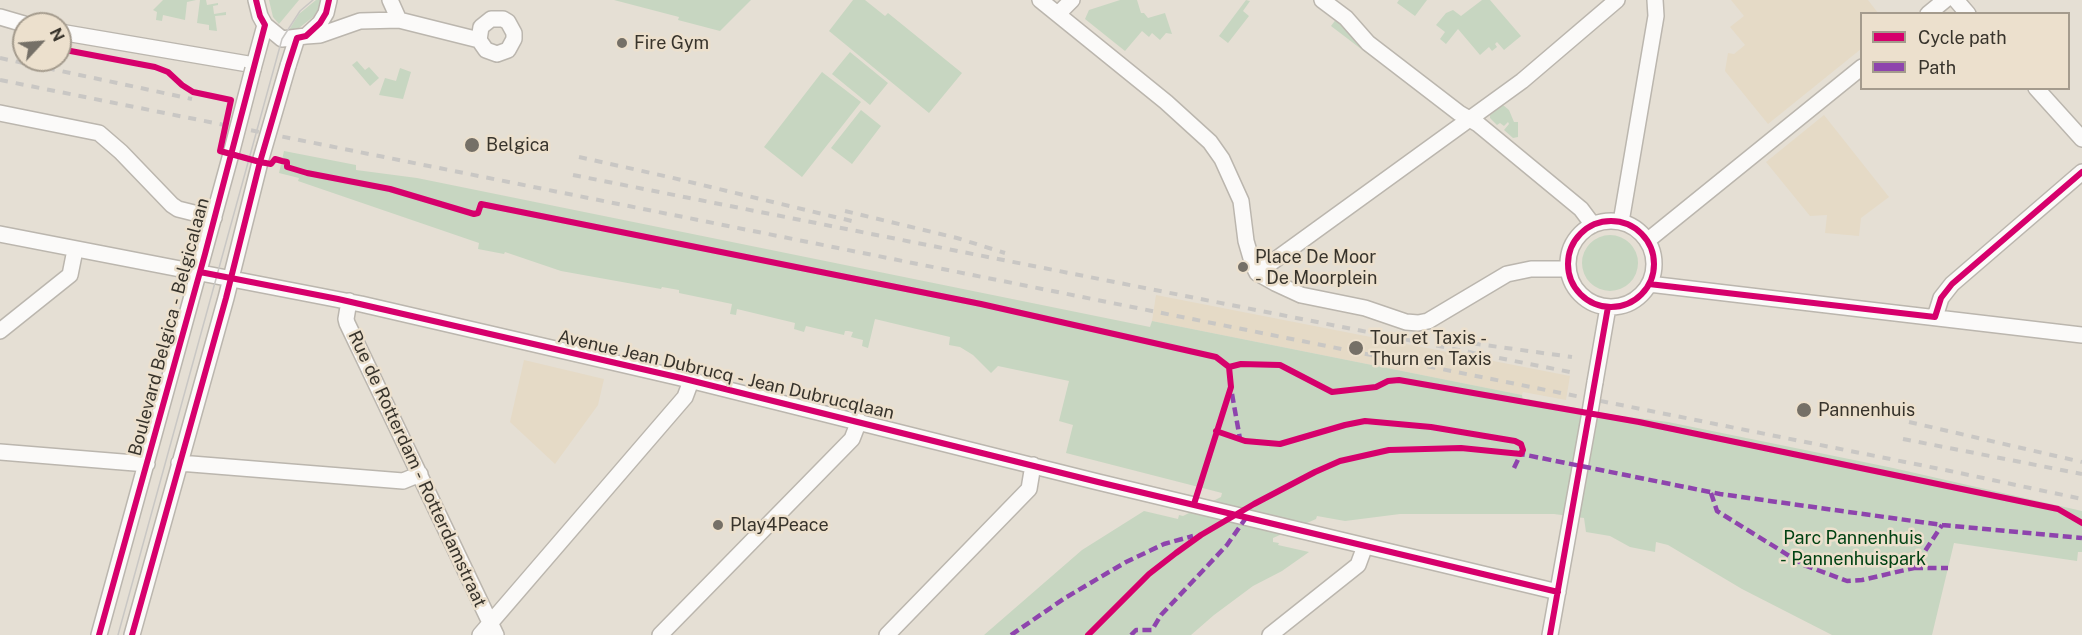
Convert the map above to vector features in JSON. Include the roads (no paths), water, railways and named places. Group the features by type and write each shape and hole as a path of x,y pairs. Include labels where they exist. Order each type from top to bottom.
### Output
{"street":[{"path":"256,0 265,25 282,39 320,35 360,21 399,20 479,40"},
{"path":"390,0 399,20"},
{"path":"1040,0 1166,102 1210,142 1222,159 1240,201 1248,250 1257,273 1301,295 1365,308 1406,322 1418,323 1428,321 1507,274 1531,269 1568,269"},
{"path":"1058,14 1072,0"},
{"path":"1322,0 1346,18 1368,43 1470,119 1581,209 1593,225"},
{"path":"1257,273 1522,81 1617,0"},
{"path":"1621,222 1656,16 1655,0"},
{"path":"1930,12 1945,0"},
{"path":"1956,0 1966,12"},
{"path":"132,635 288,66 302,37 320,23 332,1"},
{"name":"Boulevard Belgica - Belgicalaan","path":"99,635 200,272 265,25"},
{"path":"72,34 254,67"},
{"path":"1647,241 1860,69"},
{"path":"2038,90 2082,139"},
{"path":"0,113 99,133 122,152 159,193 178,209 214,218"},
{"path":"1935,317 1941,298 1952,284 2082,172"},
{"path":"1602,222 1621,222 1637,230 1651,249 1653,267 1649,284 1628,303 1608,306 1597,304 1586,299 1578,291 1568,269 1568,260 1574,242 1580,234 1602,222"},
{"name":"Avenue Jean Dubrucq - Jean Dubrucqlaan","path":"0,234 350,301 859,421 1292,529 1558,592"},
{"path":"0,331 70,275 75,249"},
{"path":"1649,284 2082,335"},
{"name":"Rue de Rotterdam - Rotterdamstraat","path":"350,301 347,323 420,474 489,631"},
{"path":"1550,635 1608,306"},
{"path":"489,631 685,397 691,381"},
{"path":"660,635 852,439 859,421"},
{"path":"0,452 147,464"},
{"path":"179,463 403,481 420,474"},
{"path":"886,635 1029,489 1033,465"},
{"path":"1270,635 1358,565 1365,546"}],"tram line":[{"path":"118,635 282,39 300,11 313,0"}],"railway":[{"path":"0,58 192,99"},
{"path":"0,80 2082,499"},
{"path":"579,157 856,222"},
{"path":"573,175 1570,372"},
{"path":"845,211 957,238 1005,253"},
{"path":"1441,339 1572,357"},
{"path":"1909,422 2082,462"},
{"path":"1903,439 2082,474"}],"place":[{"name":"Fire Gym","path":"622,43"},
{"name":"Belgica","path":"472,145"},
{"name":"Place De Moor - De Moorplein","path":"1243,267"},
{"name":"Tour et Taxis - Thurn en Taxis","path":"1356,348"},
{"name":"Pannenhuis","path":"1804,410"},
{"name":"Play4Peace","path":"718,525"}],"park label":[{"name":"Parc Pannenhuis - Pannenhuispark","path":"1853,548"}]}
